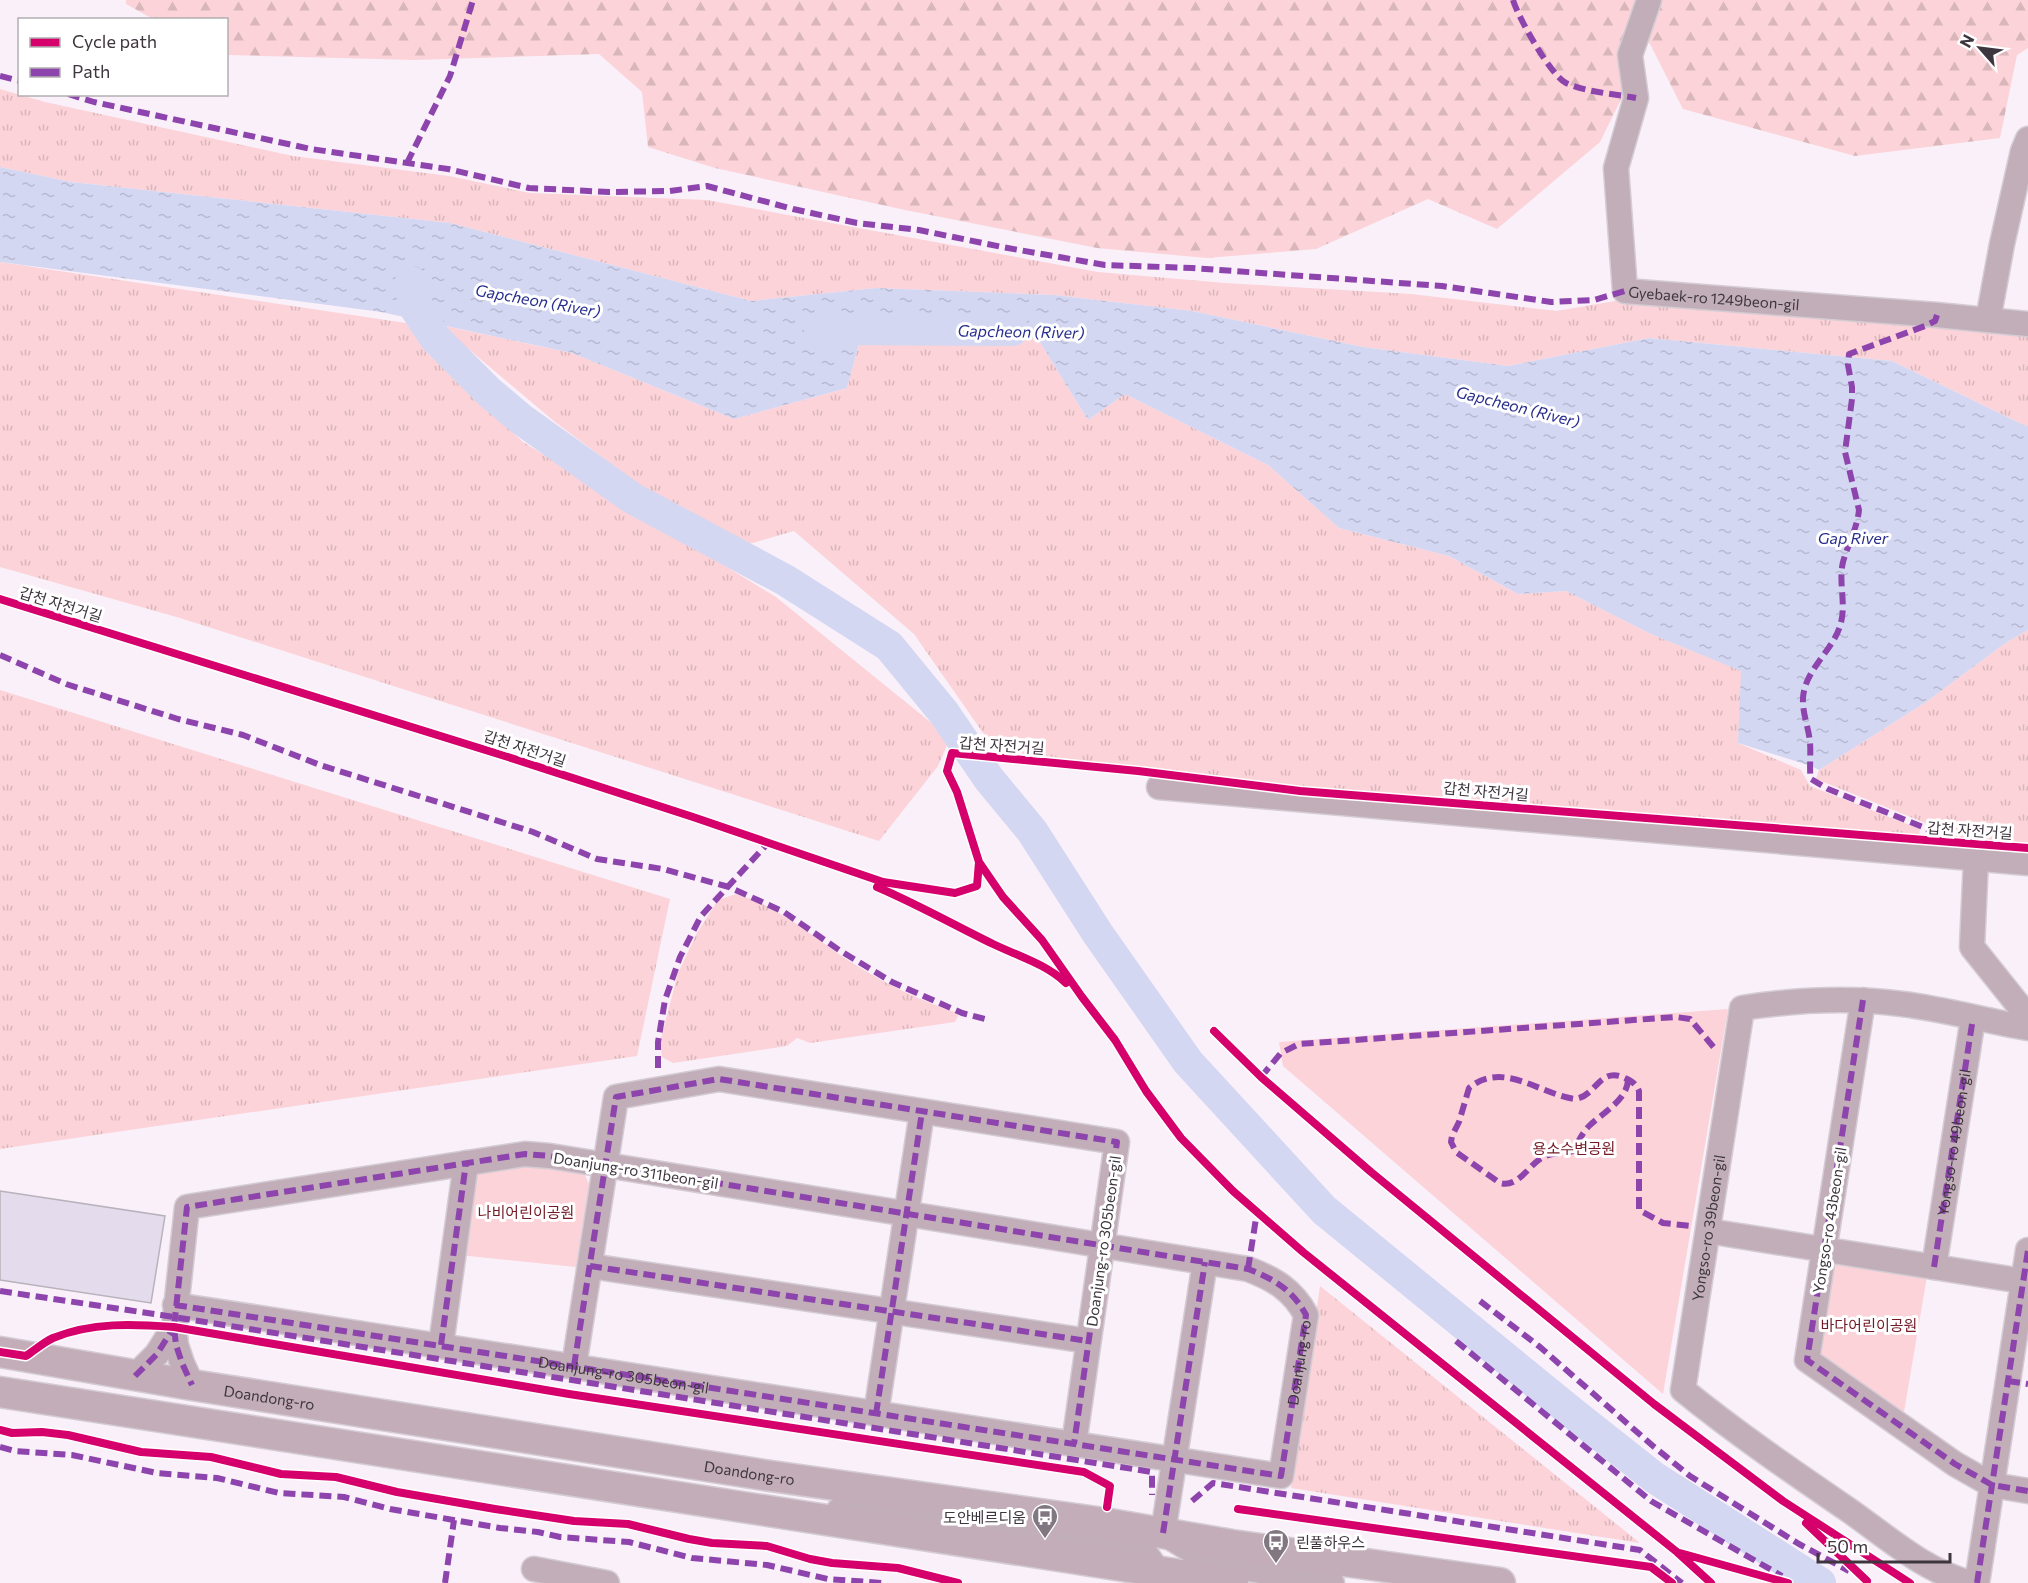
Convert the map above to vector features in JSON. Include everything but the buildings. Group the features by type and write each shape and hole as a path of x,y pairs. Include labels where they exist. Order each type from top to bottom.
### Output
{"main road":[{"name":"Doandong-ro","path":"0,1352 135,1376 764,1475 1500,1583"},
{"path":"0,1392 802,1517 1157,1577 1233,1583"},
{"path":"1157,1577 1163,1533"}],"street":[{"name":"Gyebaek-ro 1249beon-gil","path":"1649,0 1647,12 1630,55 1636,98 1616,168 1625,291 2028,324"},
{"path":"1988,320 2002,244 2023,151 2028,139"},
{"path":"1159,787 2028,863"},
{"path":"1976,859 1972,947 2028,1017"},
{"name":"Yongso-ro 39beon-gil","path":"1971,1583 1950,1578 1902,1548 1723,1422 1683,1390 1742,1008 1779,1002 1863,1000 1903,1004 2028,1028"},
{"name":"Yongso-ro 43beon-gil","path":"1863,1000 1807,1360 1955,1464 1992,1485 2028,1491"},
{"name":"Yongso-ro 49beon-gil","path":"1934,1267 1972,1018"},
{"name":"Doanjung-ro 305beon-gil","path":"606,1165 616,1097 719,1078 1117,1142 1074,1444"},
{"path":"876,1414 922,1112"},
{"name":"Doanjung-ro 311beon-gil","path":"174,1316 186,1207 525,1154 550,1156 1205,1262"},
{"path":"441,1345 466,1163"},
{"path":"574,1366 606,1165"},
{"path":"1708,1231 2026,1281"},
{"path":"1977,1583 1992,1485 2018,1382 2028,1250"},
{"path":"1205,1262 1163,1533 1207,1560 1332,1583"},
{"name":"Doanjung-ro","path":"1175,1460 1281,1476 1306,1315 1298,1299 1270,1278 1248,1269 1205,1262"},
{"name":"Doanjung-ro 305beon-gil","path":"590,1266 1088,1341"},
{"path":"135,1376 157,1354 174,1316"},
{"path":"174,1316 176,1345 192,1385"},
{"name":"Doanjung-ro 305beon-gil","path":"174,1316 441,1345 1175,1460"},
{"path":"534,1569 607,1583"}],"green space":[{"path":"126,0 2028,0 2028,48 2017,55 2000,138 1855,156 1683,109 1649,42 1600,142 1497,229 1428,199 1316,249 1207,258 1097,248 905,210 715,168 648,147 642,92 599,54 414,60 228,55 228,18 151,18 126,4"},
{"path":"0,89 18,96 293,156 449,176 530,193 707,200 1098,272 1225,283 1411,294 1557,311 1632,298 2028,331 2028,427 1892,361 1649,338 1508,366 1363,347 1192,311 1054,295 876,288 751,301 450,223 71,182 0,167"},
{"path":"0,262 406,323 427,353 523,442 776,597 950,738 938,766 879,841 180,618 0,567"},
{"path":"867,315 1038,339 1088,420 1125,394 1268,465 1339,528 1449,556 1518,594 1566,591 1651,634 1742,671 1738,743 1801,770 1810,786 1920,829 1919,835 1307,787 995,750 914,634 794,531 749,544 674,511 555,422 440,325 572,353 734,419 847,388"},
{"path":"2028,630 2028,843 1956,838 1923,822 1816,779 1819,770 1926,702 2004,644"},
{"path":"0,690 670,899 637,1056 0,1149"},
{"path":"736,894 765,905 843,957 884,981 924,1001 955,1012 958,1016 955,1022 810,1043 797,1038 787,1046 673,1063 662,1057 660,1042 678,973 697,933 718,900"},
{"name":"용소수변공원","path":"1728,1009 1663,1394 1283,1066 1279,1042"},
{"name":"나비어린이공원","path":"525,1161 583,1171 589,1184 576,1267 459,1255 471,1177 479,1169"},
{"name":"바다어린이공원","path":"1834,1261 1927,1276 1904,1412 1816,1353"},
{"path":"1320,1286 1640,1543 1291,1488"}],"water":[{"name":"Gap River","path":"0,167 71,182 450,223 751,301 876,288 1054,295 1192,311 1363,347 1508,366 1649,338 1892,361 2028,427 2028,630 2004,644 1926,702 1819,770 1738,743 1741,671 1651,634 1566,591 1518,594 1449,556 1339,528 1268,465 1125,394 1088,420 1038,339 867,315 847,388 734,419 572,353 381,312 0,262"}],"waterway":[{"path":"411,282 414,306 436,339 489,392 521,419 632,498 785,580 889,646 944,713 989,779 1032,831 1098,934 1188,1062 1324,1210 1655,1478 1820,1583"},
{"name":"Gapcheon (River)","path":"820,329 1013,330"}],"marked path":[{"path":"407,163 450,76 473,0"},
{"path":"1513,0 1536,45 1552,69 1566,83 1582,89 1636,98"},
{"path":"0,76 18,80"},
{"path":"74,96 311,149 448,169 529,188 609,192 670,191 707,186 857,223 919,230 1105,265 1192,268 1442,286 1551,302 1594,300 1625,291"},
{"path":"1937,315 1935,321 1925,326 1849,354 1852,399 1845,452 1859,510 1843,562 1841,578 1843,610 1840,626 1808,678 1803,704 1810,743 1811,779 1828,789 1923,827 1943,838"},
{"path":"0,655 66,684 178,719 243,735 320,765 533,832 597,859 663,869 729,887 784,912 839,950 892,982 962,1013 989,1020"},
{"path":"658,1068 658,1042 665,1000 680,957 701,916 768,843"},
{"path":"1863,1000 1807,1360 1955,1464 1992,1485 2028,1491"},
{"path":"1261,1077 1281,1053 1299,1044 1676,1017 1690,1019 1716,1050"},
{"path":"1934,1267 1973,1018"},
{"path":"1628,1079 1627,1087 1619,1100 1594,1121 1582,1135 1573,1151 1544,1157 1512,1182 1500,1183 1456,1152 1451,1142 1469,1088 1482,1080 1495,1077 1508,1078 1575,1099 1588,1093 1609,1076 1616,1075 1625,1078 1627,1079 1630,1080 1634,1083 1639,1091 1639,1210 1663,1223 1692,1226"},
{"path":"574,1366 616,1097 719,1079 1117,1142 1074,1444"},
{"path":"876,1414 922,1112"},
{"path":"175,1305 1281,1476 1306,1315 1301,1306 1282,1286 1248,1269 550,1156 525,1154 187,1207 174,1327 176,1345 192,1385"},
{"path":"441,1345 466,1163"},
{"path":"1248,1269 1257,1212"},
{"path":"1977,1583 2028,1250"},
{"path":"1163,1533 1205,1262"},
{"path":"590,1266 1088,1341"},
{"path":"0,1291 1152,1472 1152,1495"},
{"path":"1480,1301 1540,1347 1690,1476 1799,1544 1849,1571"},
{"path":"135,1376 157,1354 174,1327"},
{"path":"1456,1341 1651,1501 1782,1576"},
{"path":"2008,1381 2028,1384"},
{"path":"0,1447 15,1451 72,1455 157,1473 217,1478 279,1493 344,1497 390,1509 500,1528 560,1537 629,1542 692,1558 767,1565 828,1579 882,1583"},
{"path":"1192,1501 1213,1483 1640,1550 1682,1583"},
{"path":"445,1583 454,1520"}],"cycle path":[{"name":"갑천 자전거길","path":"0,599 508,757 883,882 955,893 977,886 979,862 957,792 947,771 952,753 1138,771 1300,791 2028,848"},
{"path":"979,862 1003,897 1042,940 1115,1040 1146,1091 1181,1138 1233,1191 1303,1252 1677,1552 1711,1583"},
{"path":"877,887 1041,965 1066,983"},
{"path":"1214,1031 1261,1077 1371,1172 1654,1404 1783,1501 1910,1583"},
{"path":"0,1352 26,1356 53,1338 83,1329 128,1325 174,1327 569,1394 1084,1472 1110,1486 1107,1507"},
{"path":"0,1430 12,1433 42,1432 68,1435 141,1452 211,1457 281,1474 336,1477 397,1492 495,1509 574,1521 628,1524 712,1543 767,1546 810,1559 898,1568 958,1583"},
{"path":"1238,1509 1651,1567 1672,1583"},
{"path":"1806,1523 1867,1581"},
{"path":"1680,1553 1788,1583"}],"place":[{"name":"도안베르디움","path":"1045,1540"},
{"name":"린풀하우스","path":"1276,1565"}]}
